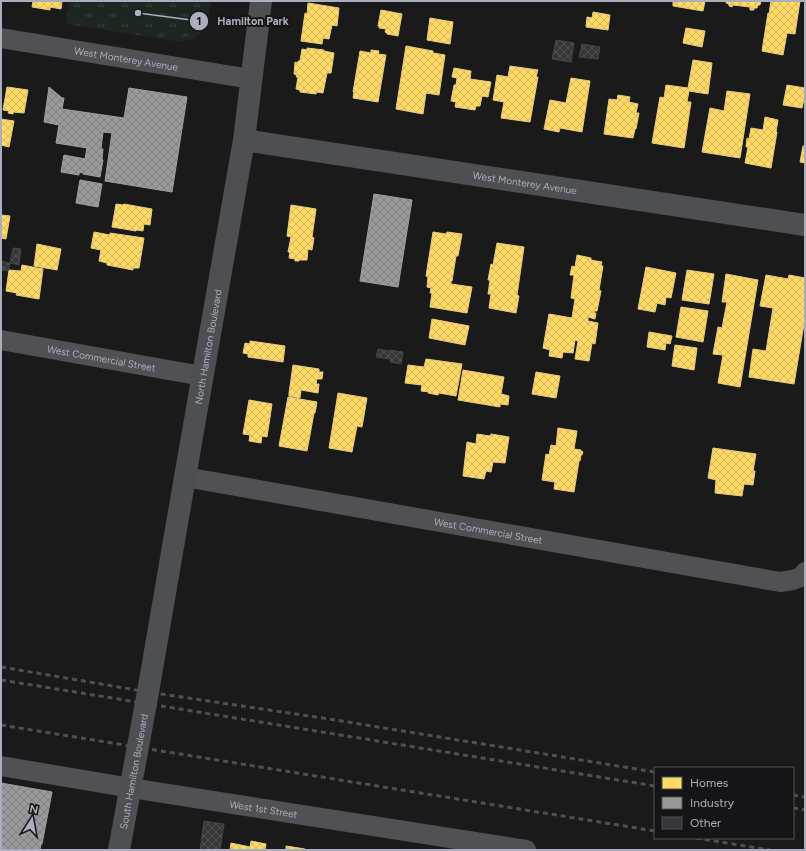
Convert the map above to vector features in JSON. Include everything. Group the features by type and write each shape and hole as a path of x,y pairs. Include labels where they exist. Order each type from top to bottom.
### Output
{"street":[{"name":"North Hamilton Boulevard","path":"148,692 244,140 261,1"},
{"name":"West Monterey Avenue","path":"1,38 251,79"},
{"name":"West Monterey Avenue","path":"244,140 805,225"},
{"name":"West Commercial Street","path":"1,340 202,376"},
{"name":"West Commercial Street","path":"185,477 780,582 799,576"},
{"name":"South Hamilton Boulevard","path":"119,850 148,692"},
{"name":"West 1st Street","path":"1,766 526,850"}],"green space":[{"path":"69,1 211,1 206,27 196,38 182,42 66,24"}],"building: Homes":[{"path":"33,1 62,1 61,9 50,7 50,10 32,7"},
{"path":"673,1 705,1 703,11 673,6"},
{"path":"726,1 761,1 757,8 750,10 750,7 729,6"},
{"path":"771,1 800,1 795,34 787,33 783,55 762,51"},
{"path":"308,3 339,8 337,26 332,25 329,39 323,38 322,44 301,41"},
{"path":"381,10 402,14 398,36 387,34 385,32 386,29 379,28 378,26"},
{"path":"593,12 610,15 608,30 586,27 587,17 592,18"},
{"path":"430,18 453,22 450,44 427,40"},
{"path":"686,28 705,31 702,47 683,43"},
{"path":"406,46 445,55 439,95 426,93 423,114 396,109"},
{"path":"307,48 334,53 331,73 327,73 323,93 317,92 316,94 300,92 300,90 296,89 298,77 294,74 295,62 298,63 298,61 300,61 302,49 307,50"},
{"path":"371,50 379,51 378,54 386,55 378,102 353,98 360,51 371,53"},
{"path":"693,60 712,63 708,94 689,91 687,102 691,102 684,148 652,143 660,97 664,98 666,85 688,88"},
{"path":"510,66 538,70 530,122 501,118 504,102 493,100 497,75 508,77"},
{"path":"454,68 471,71 470,79 491,82 488,97 482,96 480,106 476,106 475,110 455,107 456,102 451,101 457,78 452,77"},
{"path":"571,78 590,81 582,132 560,128 559,132 544,129 550,100 566,103"},
{"path":"787,85 805,88 802,108 783,105"},
{"path":"7,87 28,90 24,113 13,112 13,114 8,113 9,111 3,110"},
{"path":"727,91 750,94 740,158 702,152 710,108 724,111"},
{"path":"618,95 630,97 629,102 638,104 636,113 639,113 633,138 604,134 609,99 617,100"},
{"path":"765,117 778,120 771,168 745,163 748,147 746,147 747,138 749,139 751,128 763,130"},
{"path":"1,119 14,121 9,147 1,145"},
{"path":"803,146 805,146 805,163 800,162"},
{"path":"116,204 152,209 150,225 144,224 143,231 112,227"},
{"path":"291,205 316,209 312,237 314,238 312,250 308,249 307,260 295,261 295,259 289,258 290,252 288,252 291,237 287,236"},
{"path":"1,215 10,216 6,239 1,238"},
{"path":"94,232 144,238 139,268 133,268 133,270 107,265 107,263 99,261 101,250 91,248"},
{"path":"433,232 462,234 451,284 472,287 467,313 430,307 432,293 430,293 431,288 427,287 428,277 426,276"},
{"path":"497,243 524,247 516,313 489,308 491,294 488,294 490,280 488,280 491,264 493,265"},
{"path":"37,244 61,249 57,270 34,266"},
{"path":"577,255 602,262 601,266 603,266 599,290 601,291 597,311 594,311 594,313 596,313 595,319 588,317 588,321 598,323 595,344 592,343 589,361 575,359 578,341 575,340 573,353 563,352 562,358 549,356 550,350 543,348 549,314 572,318 575,299 571,298 574,275 570,275 572,266 575,267"},
{"path":"22,265 43,269 39,299 16,295 17,293 6,291 9,270 21,271"},
{"path":"646,267 676,273 671,298 666,297 665,305 657,303 655,312 638,309"},
{"path":"687,270 714,274 709,304 682,300"},
{"path":"726,274 758,280 740,387 718,383 723,355 713,354 718,327 722,328 727,302 722,302"},
{"path":"766,275 788,279 789,275 805,278 805,318 794,384 749,377 753,349 766,351 773,308 760,306"},
{"path":"681,307 708,311 703,342 676,337"},
{"path":"432,319 469,326 465,345 429,338"},
{"path":"649,332 672,336 670,344 666,343 665,350 647,347"},
{"path":"250,341 285,346 283,362 248,357 248,354 243,353 245,343 250,344"},
{"path":"675,345 697,348 694,370 672,366"},
{"path":"426,359 462,364 456,396 428,393 429,392 421,391 422,385 405,383 408,365 424,367"},
{"path":"293,365 319,369 319,372 323,372 322,379 317,379 316,384 319,384 318,393 301,390 300,398 289,396"},
{"path":"463,370 504,377 501,394 509,396 508,405 500,404 500,407 458,400"},
{"path":"536,372 560,376 556,398 532,394"},
{"path":"338,393 367,398 362,427 357,426 352,452 329,448"},
{"path":"288,397 317,402 307,451 279,446"},
{"path":"249,400 272,404 267,437 262,436 261,443 249,441 250,435 243,434"},
{"path":"558,428 577,431 574,449 581,450 583,452 579,461 574,492 554,489 555,482 542,480 546,454 549,455 551,445 556,446"},
{"path":"477,434 490,436 491,434 509,437 505,463 493,462 491,472 486,471 484,479 463,476 467,442 476,444"},
{"path":"713,448 756,454 753,471 755,471 753,485 744,484 742,496 715,493 716,480 708,478"},
{"path":"251,841 266,844 265,850 230,850 231,843 250,847"},
{"path":"286,846 305,849 286,850"}],"building: Industry":[{"path":"49,87 64,98 62,109 124,118 129,88 187,97 172,192 105,181 112,133 103,132 101,149 103,149 103,160 100,177 79,172 79,175 61,172 64,155 85,159 87,148 56,143 59,125 44,122"},
{"path":"80,180 102,184 98,207 76,203"},
{"path":"374,194 412,200 398,287 360,281"},
{"path":"1,783 52,792 40,850 10,850 1,848"}],"building: Other":[{"path":"556,40 574,43 571,62 552,59"},
{"path":"582,44 600,47 598,59 579,57"},
{"path":"13,248 21,249 19,265 10,263"},
{"path":"1,261 10,263 8,271 1,270"},
{"path":"378,349 390,351 389,359 376,357"},
{"path":"391,350 403,352 401,364 390,362"},
{"path":"204,821 224,824 220,850 200,850"}],"railway":[{"path":"1,667 148,692 329,719 654,772"},
{"path":"1,680 654,786"},
{"path":"1,725 654,831"},
{"path":"794,795 805,797"},
{"path":"794,808 805,810"},
{"path":"702,839 770,850"}],"place":[{"name":"Hamilton Park","path":"138,13"}]}
